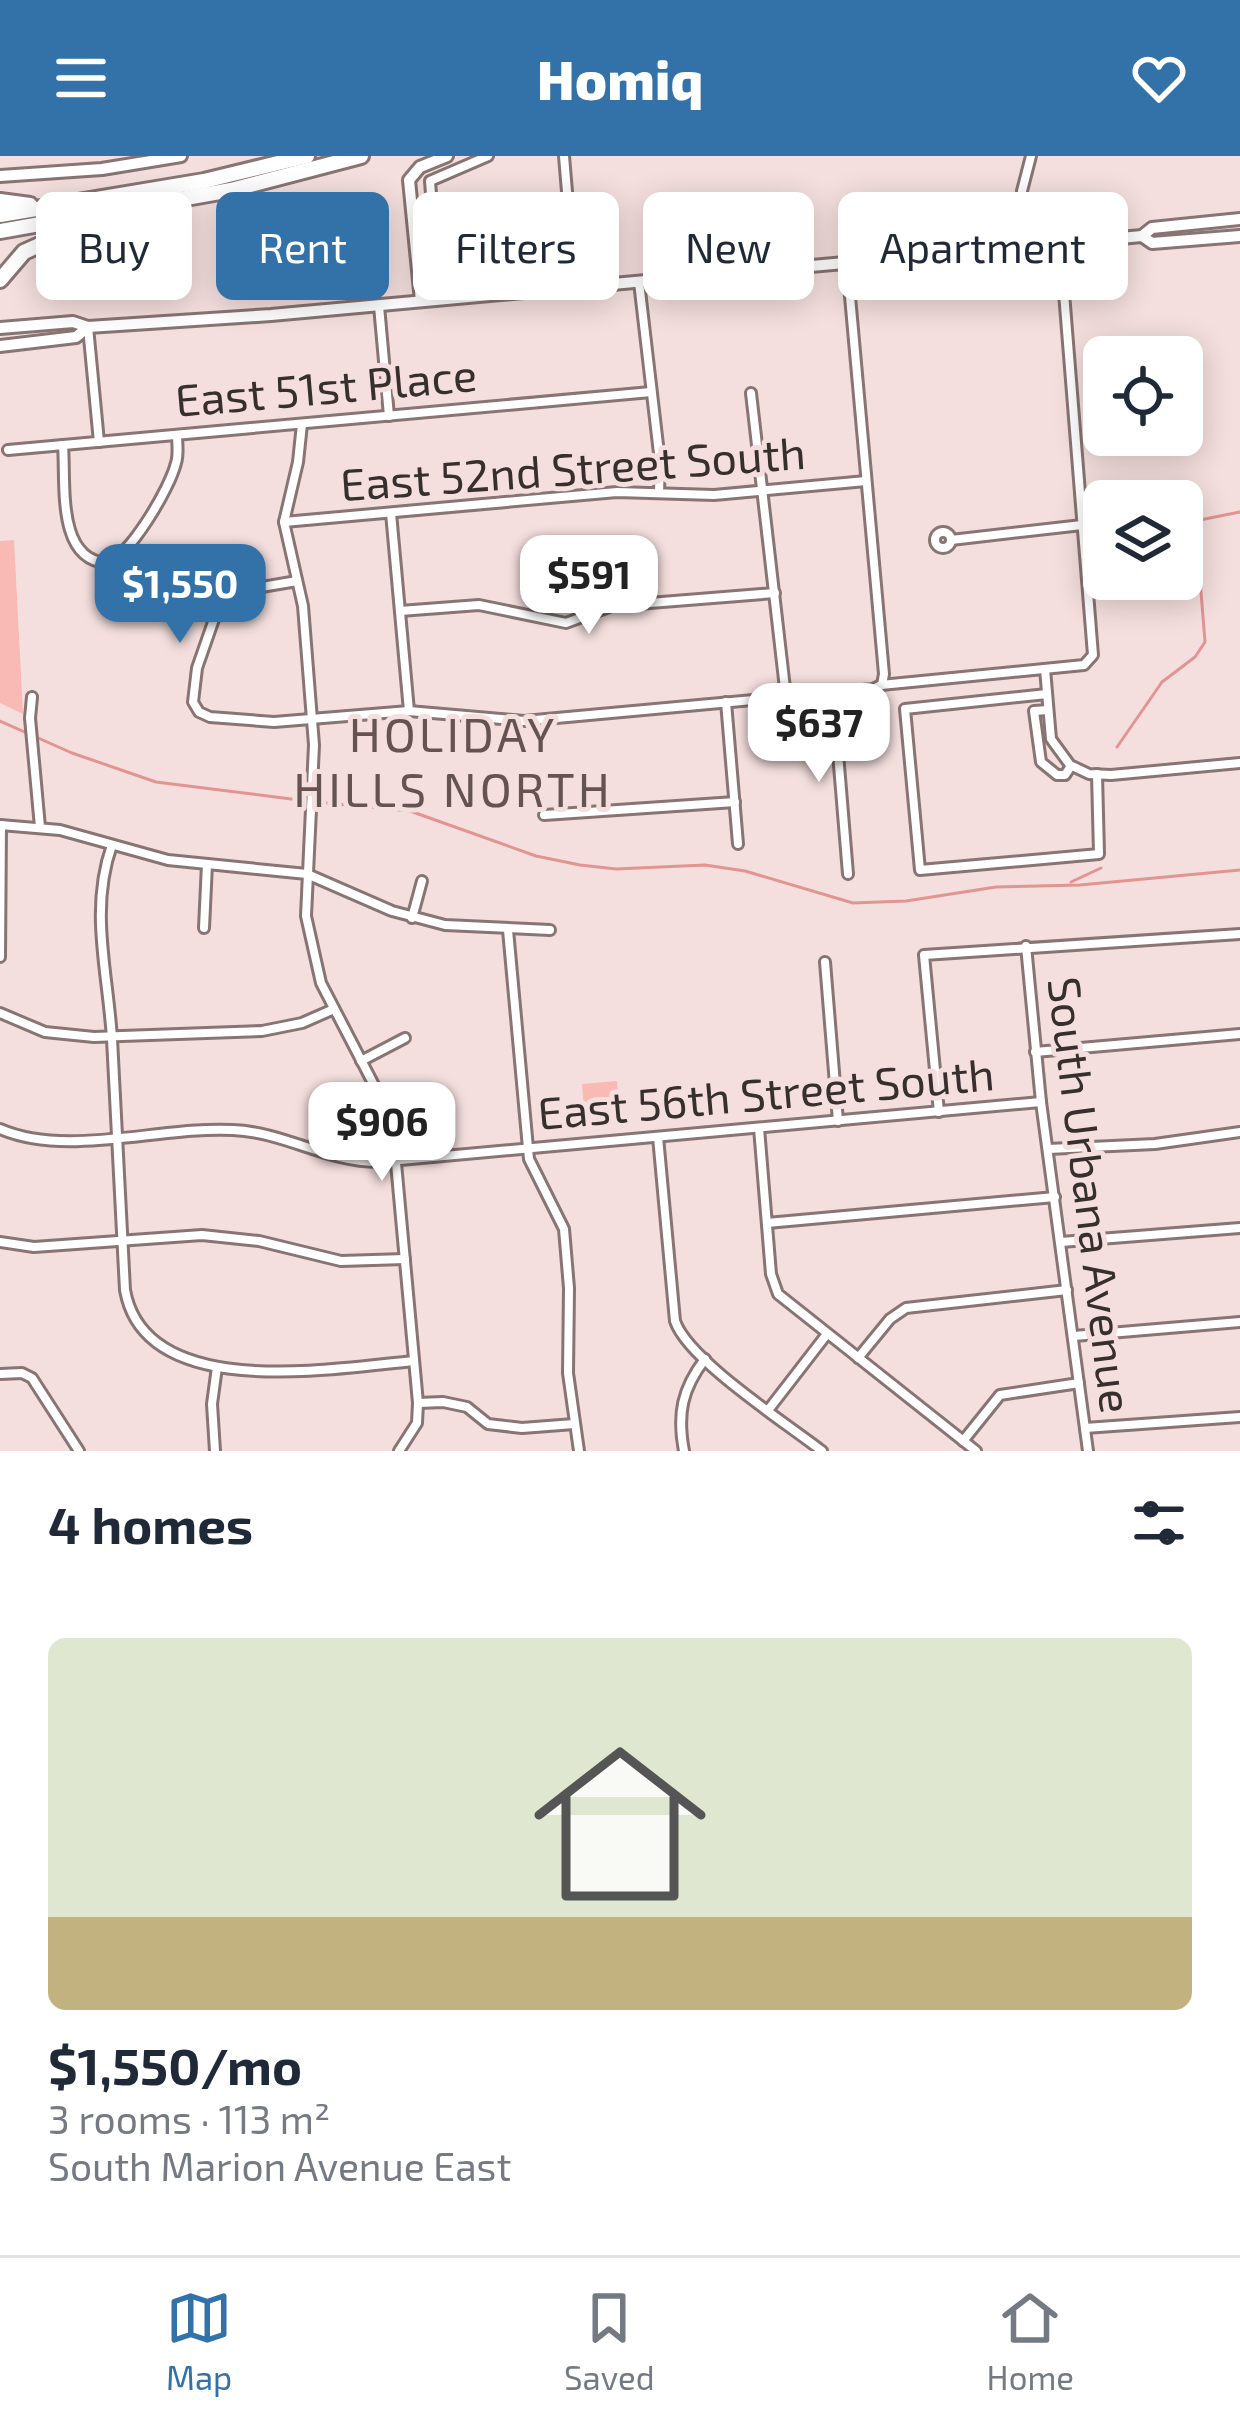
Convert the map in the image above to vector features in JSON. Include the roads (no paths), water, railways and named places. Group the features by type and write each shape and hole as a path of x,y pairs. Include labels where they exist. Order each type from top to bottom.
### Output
{"highway":[{"path":"140,192 307,156"},
{"path":"192,198 361,156"},
{"path":"0,201 36,206"},
{"path":"0,215 36,210"},
{"path":"0,231 36,225"},
{"path":"0,280 14,260 36,244"}],"main road":[{"path":"0,176 102,169 181,156"},
{"path":"413,218 410,180 420,167 447,156"},
{"path":"1128,237 1142,236 1151,228 1240,219"},
{"path":"1142,236 1152,243 1240,236"},
{"path":"619,284 838,263"},
{"path":"0,328 73,322 88,327 431,300"},
{"path":"0,346 76,337 88,327"}],"street":[{"path":"431,192 430,181 469,160 488,156"},
{"path":"564,156 567,192"},
{"path":"1022,192 1031,156"},
{"path":"639,282 660,462 659,492"},
{"path":"850,300 884,674 881,685"},
{"path":"297,581 228,595 213,613 200,655 193,696 196,709 210,717 264,722 409,711 524,721 833,693 1090,662 1064,300"},
{"path":"379,304 389,416"},
{"path":"88,327 99,442"},
{"name":"East 51st Place","path":"8,450 651,392"},
{"path":"752,393 786,697"},
{"path":"302,424 284,522 303,606 311,719 309,941 334,1009 389,1120 418,1403 417,1423 399,1451"},
{"path":"63,446 72,541 86,559 106,563 125,553 170,479 177,459 177,434"},
{"name":"East 52nd Street South","path":"284,522 600,493 714,495 866,481"},
{"path":"391,513 409,711"},
{"path":"951,540 1082,525"},
{"path":"400,611 479,605 566,623 611,606 775,593"},
{"path":"1045,669 1051,739 1071,766 1096,774 1240,763"},
{"path":"833,693 848,874"},
{"path":"1047,694 905,710 920,870 1100,854 1096,774"},
{"path":"32,697 40,827"},
{"path":"726,702 738,844"},
{"path":"1048,710 1034,711 1040,762 1057,775 1065,775 1071,766"},
{"path":"544,814 735,802"},
{"path":"0,957 0,825 40,827 168,860 307,874 412,918 445,925 550,930"},
{"path":"112,845 98,912 112,1036 127,1298 135,1322 158,1342 217,1367 271,1372 414,1361"},
{"path":"204,928 207,864"},
{"path":"412,918 422,881"},
{"path":"508,930 527,1149 531,1169 564,1229 568,1373 579,1451"},
{"path":"939,1112 924,955 1240,934"},
{"name":"South Urbana Avenue","path":"1026,946 1041,1102 1088,1451"},
{"path":"825,962 838,1121"},
{"path":"0,1012 45,1032 112,1036 262,1031 302,1023 334,1009"},
{"path":"1035,1052 1240,1034"},
{"path":"361,1061 404,1038"},
{"name":"East 56th Street South","path":"0,1129 52,1140 246,1131 344,1160 396,1161 1041,1102"},
{"path":"759,1128 773,1285 787,1304 976,1451"},
{"path":"1048,1149 1155,1144 1240,1132"},
{"path":"658,1137 675,1321 686,1343 822,1451"},
{"path":"767,1223 1054,1197"},
{"path":"1061,1242 1240,1228"},
{"path":"0,1242 34,1247 231,1237 341,1261 405,1259"},
{"path":"858,1358 890,1319 913,1305 1067,1290"},
{"path":"1074,1336 1240,1322"},
{"path":"769,1410 827,1334"},
{"path":"684,1451 679,1419 684,1392 705,1359"},
{"path":"215,1451 212,1405 217,1367"},
{"path":"0,1374 27,1375 37,1383 79,1451"},
{"path":"963,1441 1000,1395 1078,1383"},
{"path":"418,1403 466,1407 488,1424 522,1428 574,1424"},
{"path":"1085,1429 1240,1417"}],"waterway":[{"path":"1117,747 1162,682 1195,657 1205,642 1196,529 1200,520 1240,512"},
{"path":"0,721 156,782 307,801"},
{"path":"317,802 410,811 536,856 580,865 616,869 705,865 745,871 853,903 906,901 996,887 1080,885 1240,870"},
{"path":"1071,882 1101,868"}],"district":[{"name":"HOLIDAY HILLS NORTH","path":"453,762"}]}
